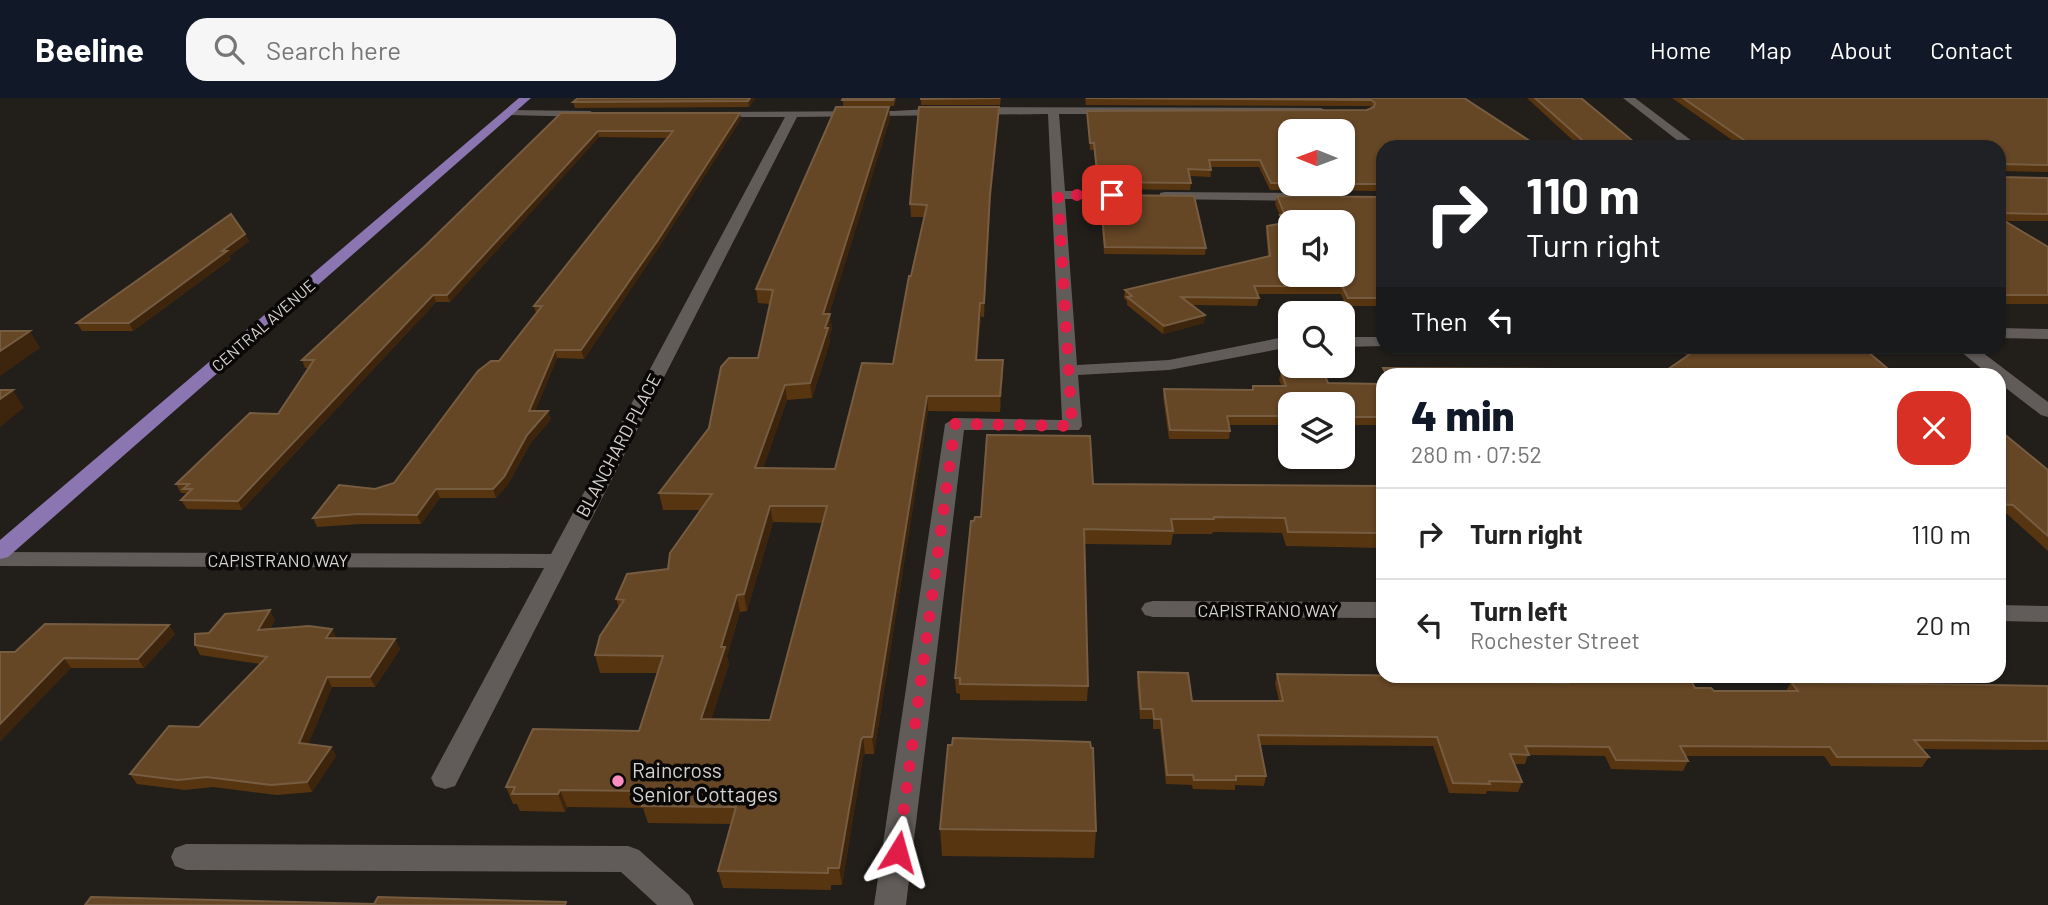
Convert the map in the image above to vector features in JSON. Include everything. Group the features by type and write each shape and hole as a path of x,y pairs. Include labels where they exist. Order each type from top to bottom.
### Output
{"main road":[{"name":"CENTRAL AVENUE","path":"0,552 526,98"}],"street":[{"path":"1628,98 1685,140"},
{"path":"890,905 955,424 1072,426 1053,110"},
{"path":"698,114 1053,110 1339,111"},
{"path":"508,114 603,114"},
{"name":"BLANCHARD PLACE","path":"444,778 793,114"},
{"path":"1058,195 1315,197"},
{"path":"2006,333 2048,334"},
{"path":"1068,370 1135,370 1205,359 1268,342 1278,342"},
{"path":"1355,342 1376,342"},
{"path":"1973,354 1991,368"},
{"path":"2006,379 2048,411"},
{"name":"CAPISTRANO WAY","path":"0,559 556,561"},
{"name":"CAPISTRANO WAY","path":"1153,609 1376,610"},
{"path":"2006,613 2048,614"},
{"path":"186,857 628,859 678,905"}],"building":[{"path":"578,98 750,98 748,101 573,102"},
{"path":"843,98 894,98 842,100"},
{"path":"921,98 1000,98 921,99"},
{"path":"1086,98 1464,98 1528,140 1376,140 1376,184 1355,184 1355,119 1278,119 1278,183 1271,183 1260,160 1209,160 1211,170 1188,169 1191,183 1098,182 1087,111 1367,110 1374,107 1375,103 1371,100"},
{"path":"1535,98 1581,98 1632,140 1582,140"},
{"path":"1683,98 2048,98 2048,165 2006,164 2006,140 1744,140"},
{"path":"836,107 889,107 823,314 830,314 825,328 828,328 810,383 785,385 755,468 835,469 862,363 893,364 909,276 927,205 910,204 919,107 999,107 990,194 984,303 980,303 976,360 1003,360 1000,396 927,396 872,737 863,737 861,740 839,868 828,868 828,873 718,871 736,807 642,806 644,791 560,790 558,794 512,794 515,787 506,787 533,729 639,731 663,656 595,655 600,636 624,600 616,599 627,574 668,569 670,553 712,494 659,493 709,428 721,367 729,358 758,358 773,290 756,289","holes":["770,506 827,506 770,720 701,719 725,647 721,647 737,595 744,594"]},
{"path":"561,113 740,113 658,240 581,350 555,350 529,411 548,411 527,435 504,477 493,489 436,489 417,515 357,514 313,518 339,485 375,489 394,483 478,371 491,361 499,361 542,306 534,306 673,131 598,131 447,295 433,295 238,501 181,500 192,489 183,489 189,484 176,484 250,413 278,414 314,360 302,360 424,247"},
{"path":"2006,177 2048,178 2048,214 2006,213"},
{"path":"1100,195 1194,196 1206,248 1105,247"},
{"path":"1277,196 1376,197 1376,298 1348,298 1342,287 1355,287 1355,210 1283,210"},
{"path":"231,214 245,234 222,251 227,251 129,323 77,323"},
{"path":"2006,222 2048,247 2048,295 2006,295"},
{"path":"1278,224 1278,286 1254,286 1259,298 1181,297 1205,315 1164,326 1127,297 1132,296 1125,290 1270,256 1267,226"},
{"path":"0,331 30,331 0,351"},
{"path":"1690,354 1870,354 1887,368 1670,368"},
{"path":"1283,378 1326,378 1328,383 1376,384 1376,417 1355,417 1355,392 1278,392 1278,416 1227,416 1230,431 1170,430 1164,389 1253,390 1253,386 1286,386"},
{"path":"0,390 13,390 0,399"},
{"path":"987,435 1090,436 1093,484 1376,486 1376,533 1288,532 1285,518 1214,517 1171,519 1173,531 1084,529 1088,686 960,684 960,678 955,678 971,521 974,521 975,517 981,517"},
{"path":"2006,436 2048,470 2048,536 2013,505 2006,505"},
{"path":"270,610 258,630 309,626 332,629 326,638 395,639 370,677 327,677 299,743 331,747 307,782 271,785 207,777 178,780 130,774 169,726 199,727 267,657 195,645 195,634 209,633 225,614"},
{"path":"45,624 169,625 138,659 64,658 0,724 0,652 15,652"},
{"path":"1138,672 1188,673 1192,701 1283,701 1277,674 1376,675 1376,683 1692,683 1695,688 1711,688 1714,691 1798,691 1792,683 2048,686 2048,741 1914,740 1929,757 1837,757 1830,747 1680,746 1688,761 1616,760 1609,747 1525,746 1529,755 1510,754 1522,782 1489,781 1490,784 1453,783 1437,737 1258,735 1266,776 1236,776 1236,780 1194,780 1193,775 1167,775 1161,719 1154,719 1153,709 1141,709"},
{"path":"953,738 1090,742 1093,748 1096,831 940,829 948,745 952,745"},
{"path":"91,897 374,904 378,897 566,902 565,905 85,905"}],"place":[{"name":"Raincross Senior Cottages","path":"618,781"}],"route":[{"path":"898,852 955,424 1072,426 1058,195 1112,195"}]}
